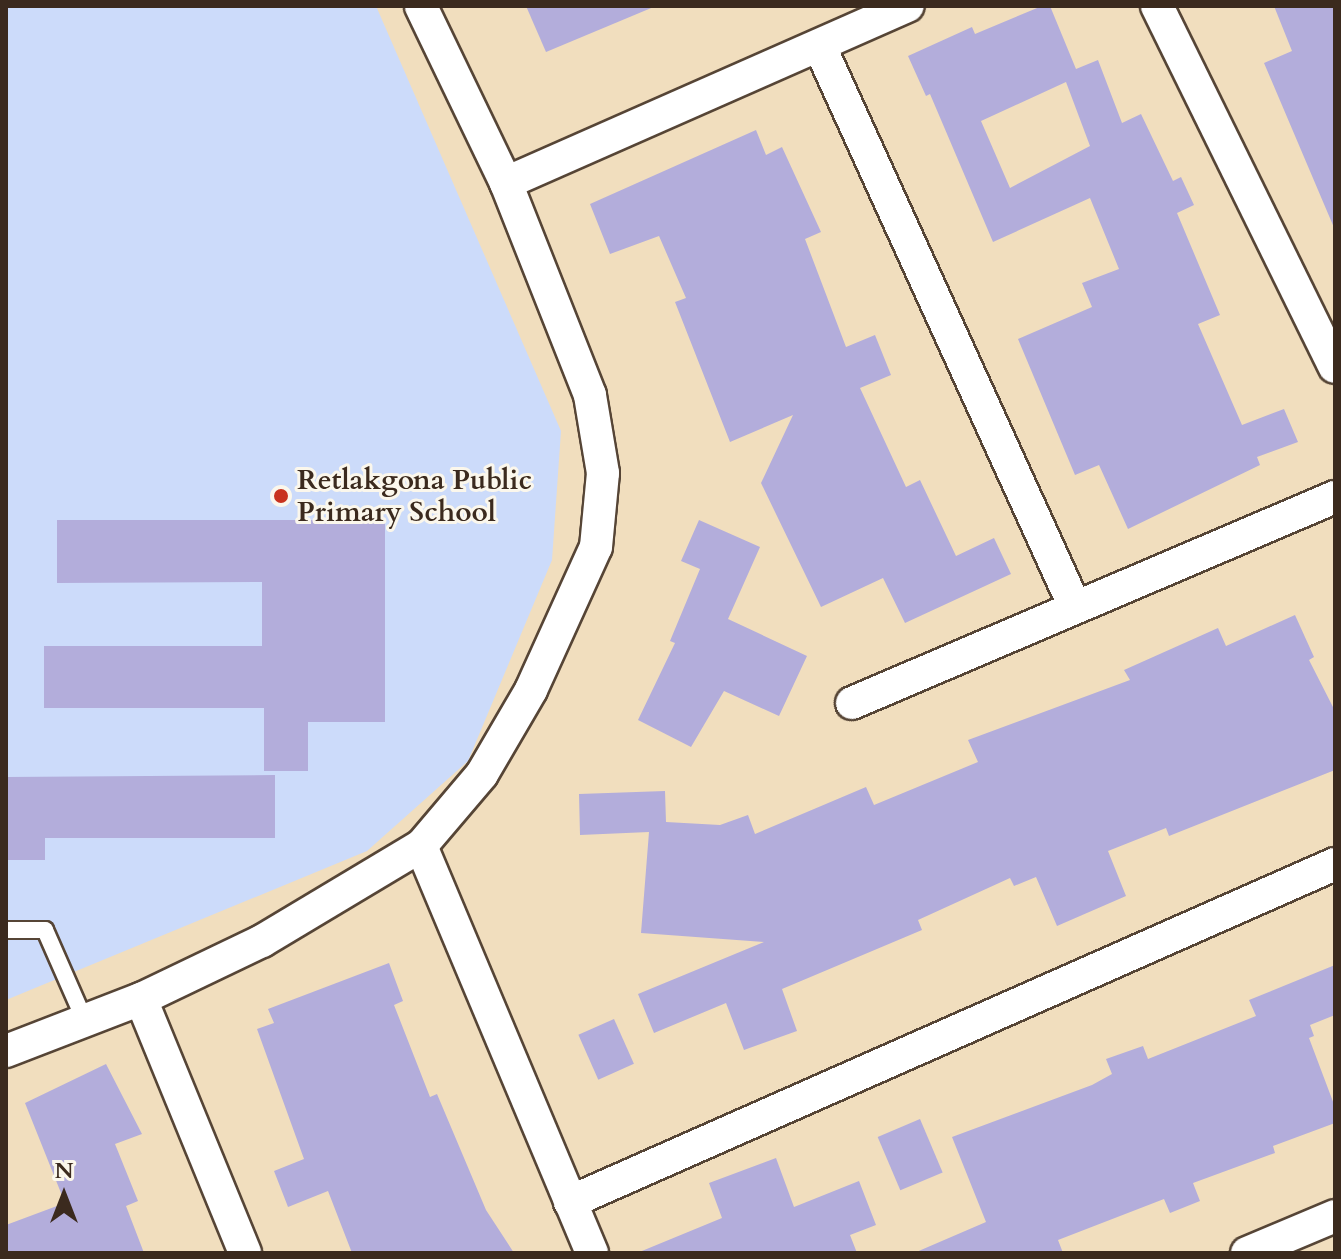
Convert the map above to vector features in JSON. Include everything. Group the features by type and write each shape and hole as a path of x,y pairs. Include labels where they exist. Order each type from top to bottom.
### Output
{"street":[{"path":"6,1051 141,999 262,941 421,846 482,774 531,690 596,547 603,473 590,395 506,183 421,6"},
{"path":"506,183 908,6"},
{"path":"1157,6 1335,367"},
{"path":"820,47 1075,607"},
{"path":"852,703 1335,497"},
{"path":"421,846 592,1253"},
{"path":"570,1202 1335,864"},
{"path":"141,999 245,1253"},
{"path":"1247,1253 1335,1216"}],"lane":[{"path":"6,930 45,930 85,1021"}],"shaded area":[{"name":"Retlakgona Public Primary School","path":"6,6 376,6 561,431 552,560 468,761 367,851 6,1000"}],"building":[{"path":"526,6 656,6 546,52"},
{"path":"1042,6 1050,6 1076,69 1098,60 1122,123 1141,114 1173,181 1181,177 1194,205 1177,213 1220,315 1198,324 1242,425 1284,409 1298,442 1257,457 1260,465 1128,529 1099,465 1075,475 1018,339 1092,307 1082,283 1119,269 1090,198 993,242 930,94 926,96 908,56 972,27 975,34","holes":["1066,82 1090,146 1010,188 981,121"]},
{"path":"1274,6 1335,6 1335,230 1264,63 1292,51"},
{"path":"756,130 766,155 782,147 821,232 805,239 846,347 875,335 891,375 860,388 906,487 920,480 956,556 994,538 1011,574 905,623 883,578 821,607 761,483 793,415 730,442 675,302 686,298 659,236 610,254 590,204"},
{"path":"57,520 385,520 385,722 308,722 308,771 264,771 264,708 44,708 44,646 262,646 262,582 57,583"},
{"path":"699,520 760,547 728,619 807,656 779,716 724,691 691,747 638,720 675,643 670,641 700,569 681,561"},
{"path":"1295,615 1314,657 1309,660 1335,711 1335,770 1169,836 1166,828 1108,851 1126,896 1057,926 1036,877 1014,886 1010,878 918,920 922,930 782,989 797,1031 744,1050 726,1003 654,1033 638,994 764,942 641,933 649,832 580,835 579,794 665,791 666,822 720,825 748,815 755,834 866,787 874,805 978,762 968,740 1130,680 1124,670 1218,628 1226,646"},
{"path":"275,775 275,838 45,838 45,860 6,860 6,777"},
{"path":"389,963 403,1001 394,1005 430,1097 437,1094 486,1210 514,1253 352,1253 328,1191 288,1207 274,1171 304,1159 257,1029 274,1023 268,1009"},
{"path":"1335,965 1335,1015 1310,1025 1314,1036 1309,1038 1335,1107 1335,1123 1273,1146 1275,1153 1193,1183 1200,1201 1170,1213 1164,1199 1058,1240 1063,1253 914,1253 986,1222 952,1137 1092,1085 1112,1074 1106,1059 1143,1046 1148,1059 1256,1016 1249,1000"},
{"path":"614,1019 634,1064 598,1080 578,1035"},
{"path":"106,1064 142,1134 115,1144 138,1201 126,1206 144,1253 6,1253 6,1225 65,1203 25,1103"},
{"path":"920,1119 943,1172 900,1190 878,1137"},
{"path":"776,1158 794,1207 859,1181 876,1225 850,1235 857,1253 637,1253 722,1218 709,1183"}],"place":[{"name":"Retlakgona Public Primary School","path":"281,496"}]}
